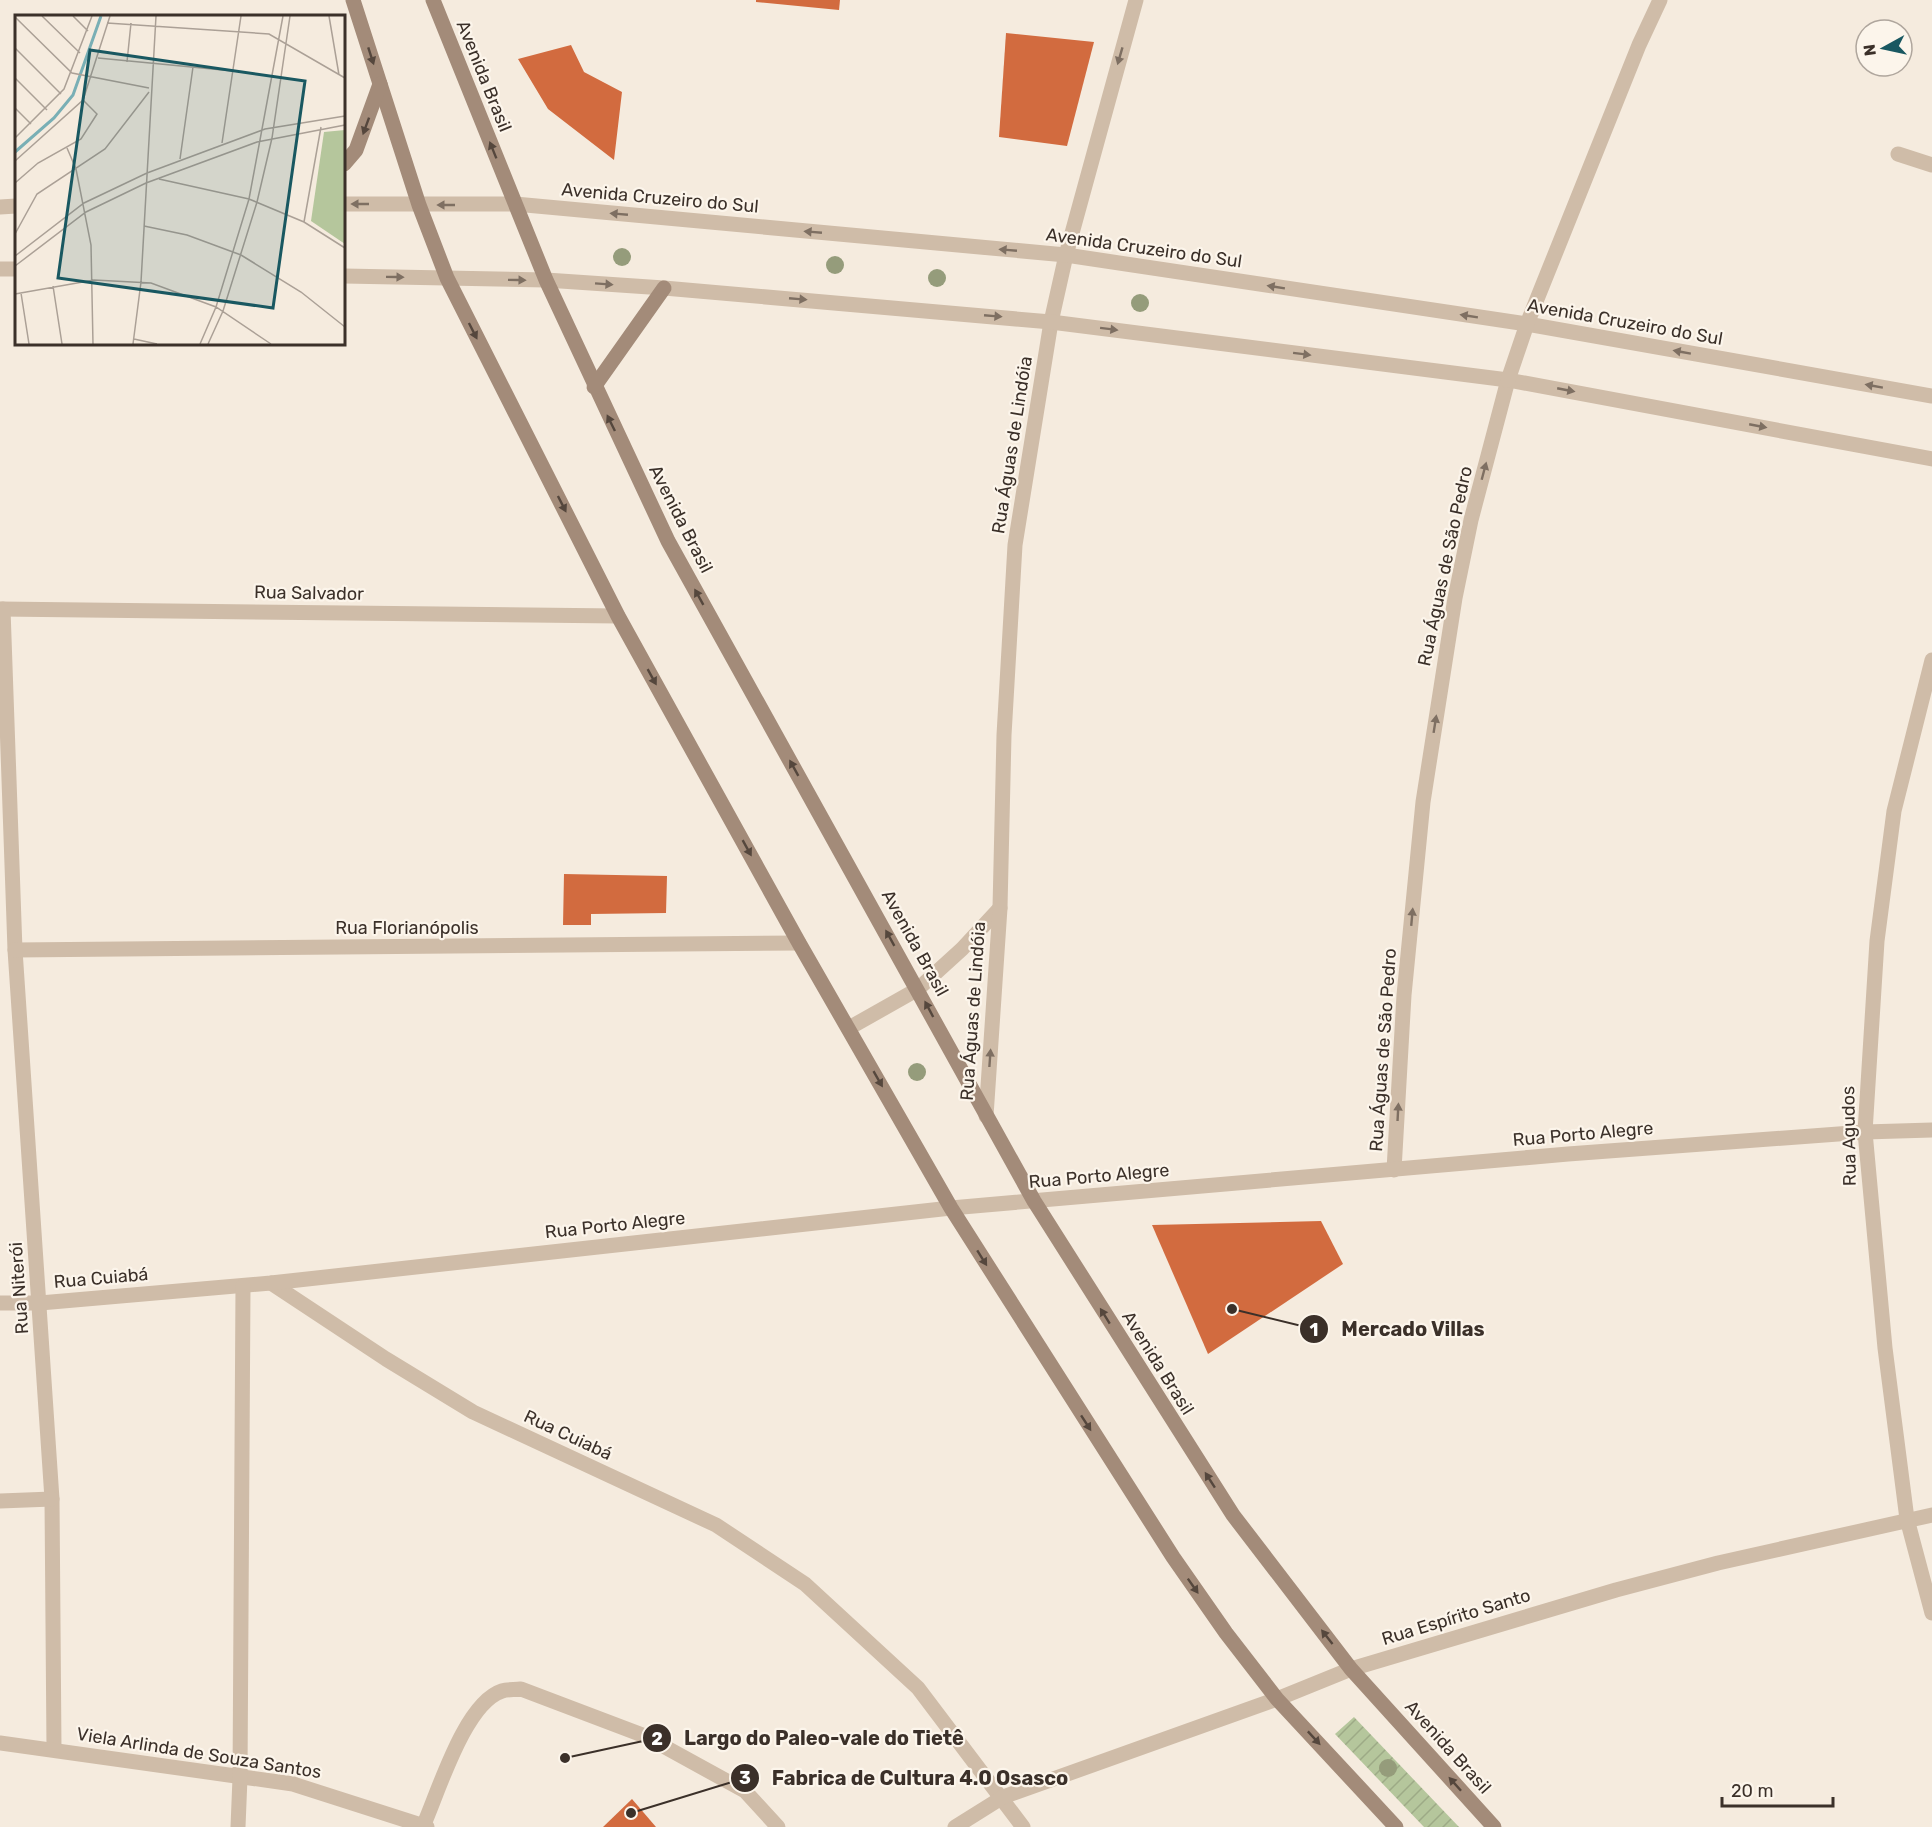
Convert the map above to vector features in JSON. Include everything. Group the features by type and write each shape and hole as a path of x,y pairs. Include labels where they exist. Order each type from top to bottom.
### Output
{"main road":[{"path":"353,0 420,205 447,278 618,616 799,943 951,1208 1173,1557 1226,1633 1277,1699 1396,1827"},
{"name":"Avenida Brasil","path":"433,0 546,280 594,387 679,561 1034,1201 1233,1515 1351,1669 1494,1827"},
{"path":"345,163 356,150 380,84"},
{"path":"594,387 664,288"}],"street":[{"name":"Rua Águas de Lindóia","path":"986,1116 1000,908 1004,735 1015,545 1051,321 1066,255 1136,0"},
{"name":"Rua Águas de São Pedro","path":"1394,1170 1404,995 1423,802 1455,598 1471,520 1508,380 1527,324 1660,0"},
{"path":"1898,154 1932,165"},
{"name":"Avenida Cruzeiro do Sul","path":"345,204 515,204 1066,255 1527,324 1932,396"},
{"path":"0,207 15,206"},
{"path":"345,276 546,280 1051,321 1508,380 1932,459"},
{"name":"Rua Salvador","path":"1,609 618,616"},
{"name":"Rua Niterói","path":"1,609 15,950 52,1499 54,1749"},
{"name":"Rua Agudos","path":"1932,660 1894,811 1877,941 1866,1132 1885,1348 1907,1519 1932,1613"},
{"name":"Rua Águas de Lindóia","path":"849,1028 918,989 962,949 1000,908"},
{"name":"Rua Florianópolis","path":"15,950 799,943"},
{"name":"Rua Porto Alegre","path":"271,1283 951,1208 1866,1132 1932,1130"},
{"name":"Rua Cuiabá","path":"0,1303 40,1303 271,1283 386,1359 473,1412 716,1525 805,1584 918,1688 1003,1797 1023,1827"},
{"path":"238,1827 243,1286"},
{"path":"0,1501 52,1499"},
{"name":"Rua Espírito Santo","path":"955,1827 1003,1797 1277,1699 1351,1669 1616,1590 1907,1519 1932,1515"},
{"path":"426,1826 460,1740 479,1708 501,1691 521,1689 645,1736 745,1791 778,1827"},
{"name":"Viela Arlinda de Souza Santos","path":"0,1743 293,1784 426,1826"}],"green space":[{"path":"1354,1717 1459,1827 1424,1827 1335,1734"}],"building":[{"path":"756,0 840,0 839,10 756,2"},
{"path":"1006,33 1094,42 1067,146 999,137"},
{"path":"571,45 584,72 622,92 614,160 548,109 518,59"},
{"path":"564,874 667,876 666,913 591,914 591,925 563,925"},
{"path":"1321,1221 1343,1264 1208,1354 1152,1225"},
{"path":"632,1799 656,1827 603,1827"}],"place":[{"name":"Mercado Villas","path":"1232,1309"},
{"name":"Largo do Paleo-vale do Tietê","path":"565,1758"},
{"name":"Fabrica de Cultura 4.0 Osasco","path":"631,1813"}]}
